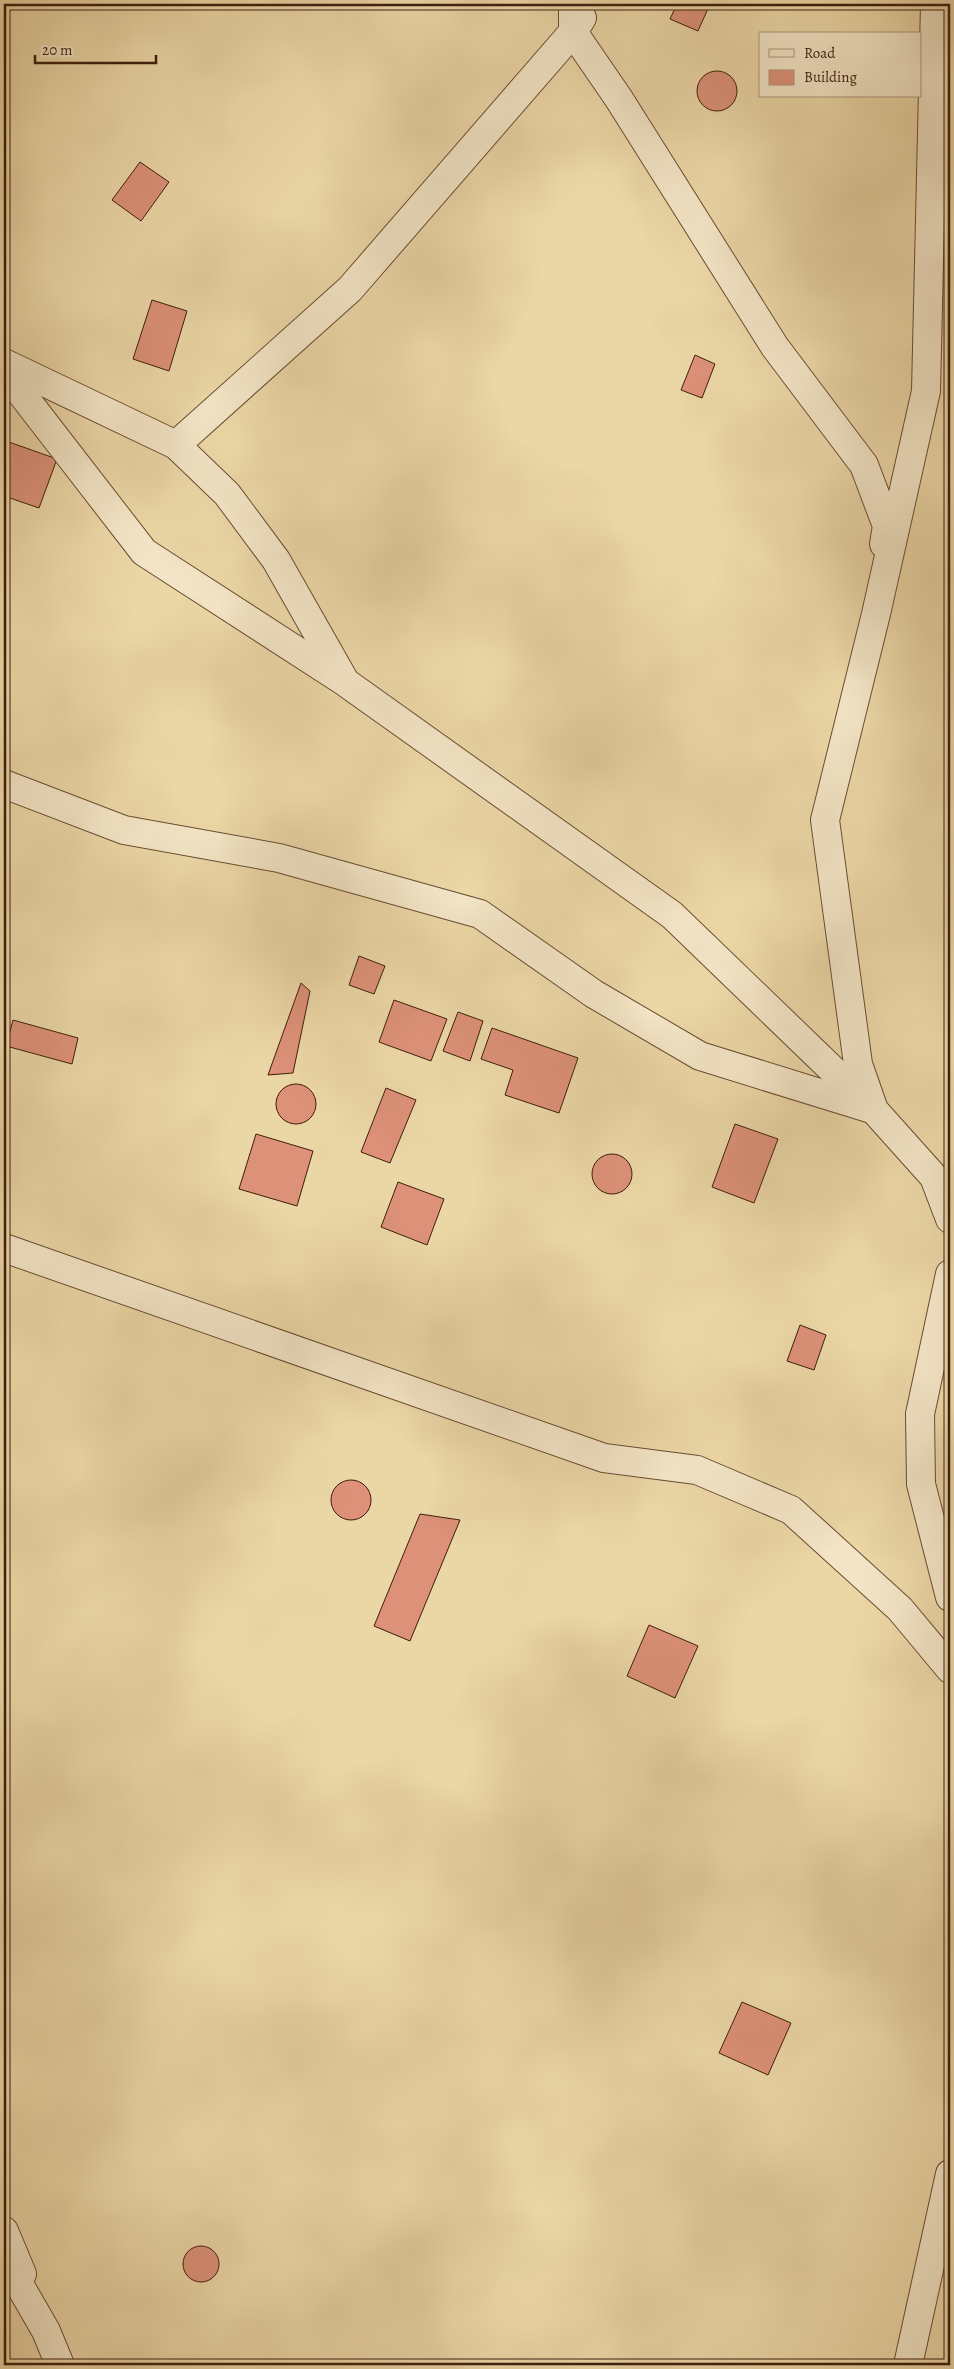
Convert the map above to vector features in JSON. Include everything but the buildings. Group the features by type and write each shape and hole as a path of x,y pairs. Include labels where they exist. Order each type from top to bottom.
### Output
{"street":[{"path":"573,4 573,32 619,99 775,347 864,465 887,526 876,614"},
{"path":"176,446 350,289 573,32 591,4"},
{"path":"874,1110 858,1064 825,820 876,614 926,391 935,4"},
{"path":"4,364 176,446 227,494 276,560 345,682"},
{"path":"4,371 144,552 345,682 672,915 874,1110 934,1178 950,1219"},
{"path":"4,784 124,830 279,858 480,914 594,994 700,1056 874,1110"},
{"path":"4,1248 604,1458 697,1470 791,1510 900,1609 950,1669"},
{"path":"950,1274 920,1414 920,1484 950,1596"},
{"path":"908,2365 950,2174"},
{"path":"4,2231 60,2365"},
{"path":"4,2258 46,2331"}]}
